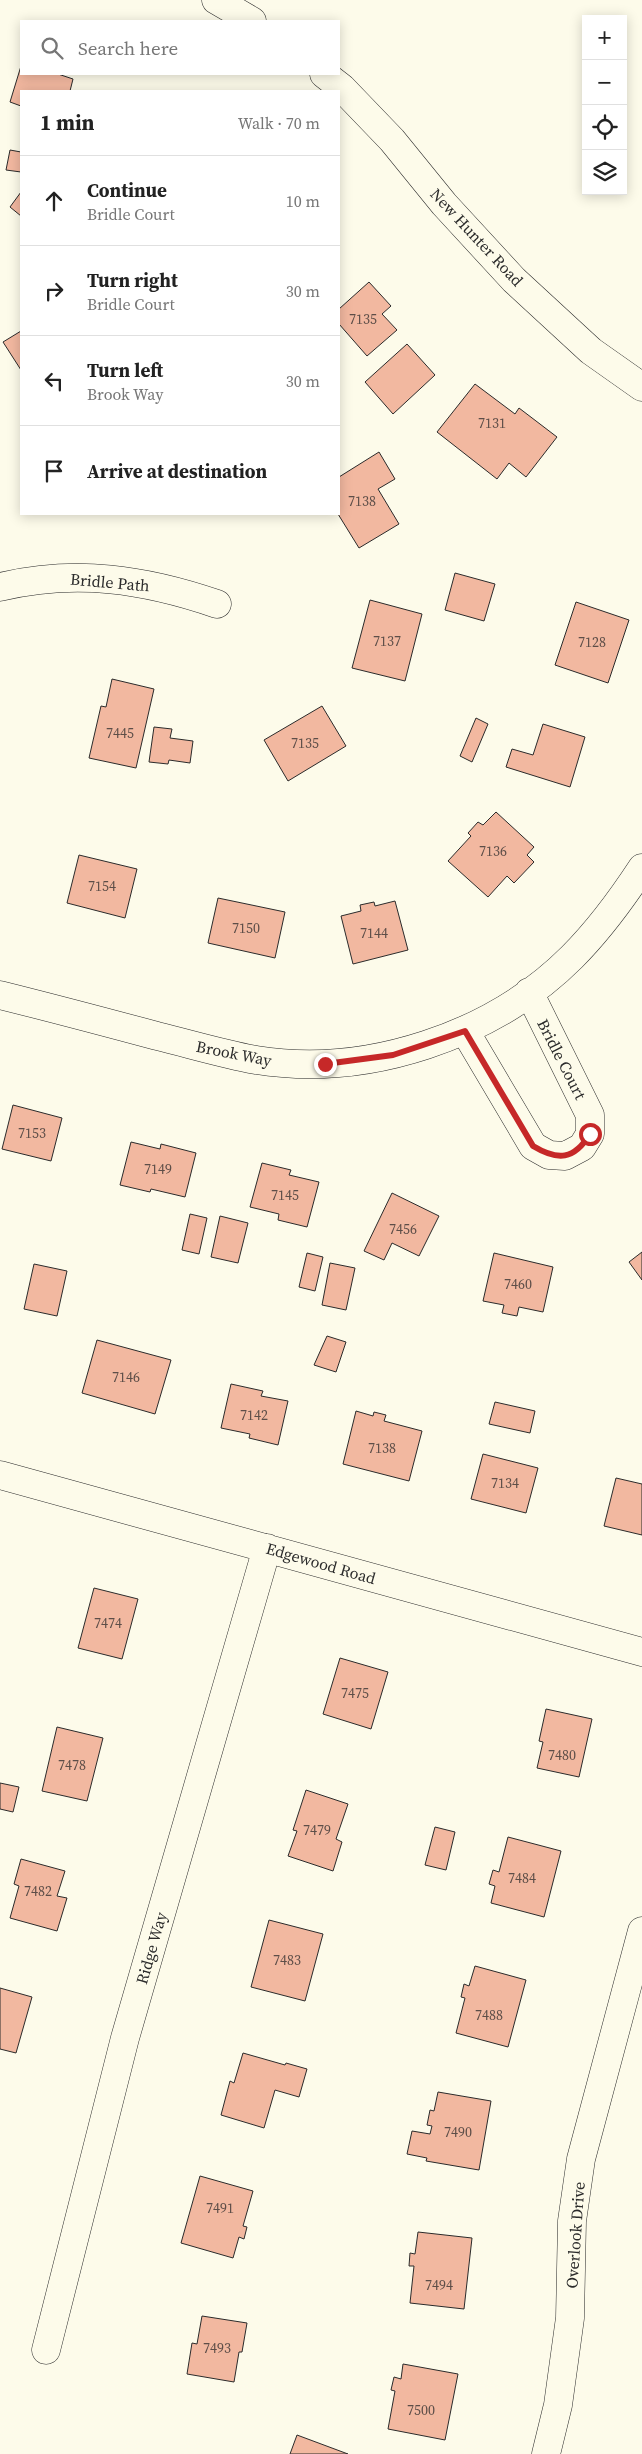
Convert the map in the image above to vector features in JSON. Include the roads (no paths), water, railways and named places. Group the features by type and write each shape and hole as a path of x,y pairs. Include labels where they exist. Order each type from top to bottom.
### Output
{"street":[{"path":"216,0 250,20"},
{"name":"New Hunter Road","path":"325,75 342,88 392,140 444,204 514,280 591,351 642,387"},
{"name":"Bridle Path","path":"0,587 28,580 82,576 138,581 217,604"},
{"name":"Brook Way","path":"0,995 258,1060 325,1064 393,1055 465,1031 518,1001 571,958 610,916 642,868"},
{"name":"Bridle Court","path":"465,1031 533,1146 549,1155 565,1156 582,1147 590,1134 590,1115 529,992"},
{"name":"Edgewood Road","path":"0,1475 642,1652"},
{"name":"Ridge Way","path":"46,2350 126,2038 267,1548"},
{"name":"Overlook Drive","path":"546,2454 558,2406 570,2318 572,2221 581,2159 642,1932"}]}
